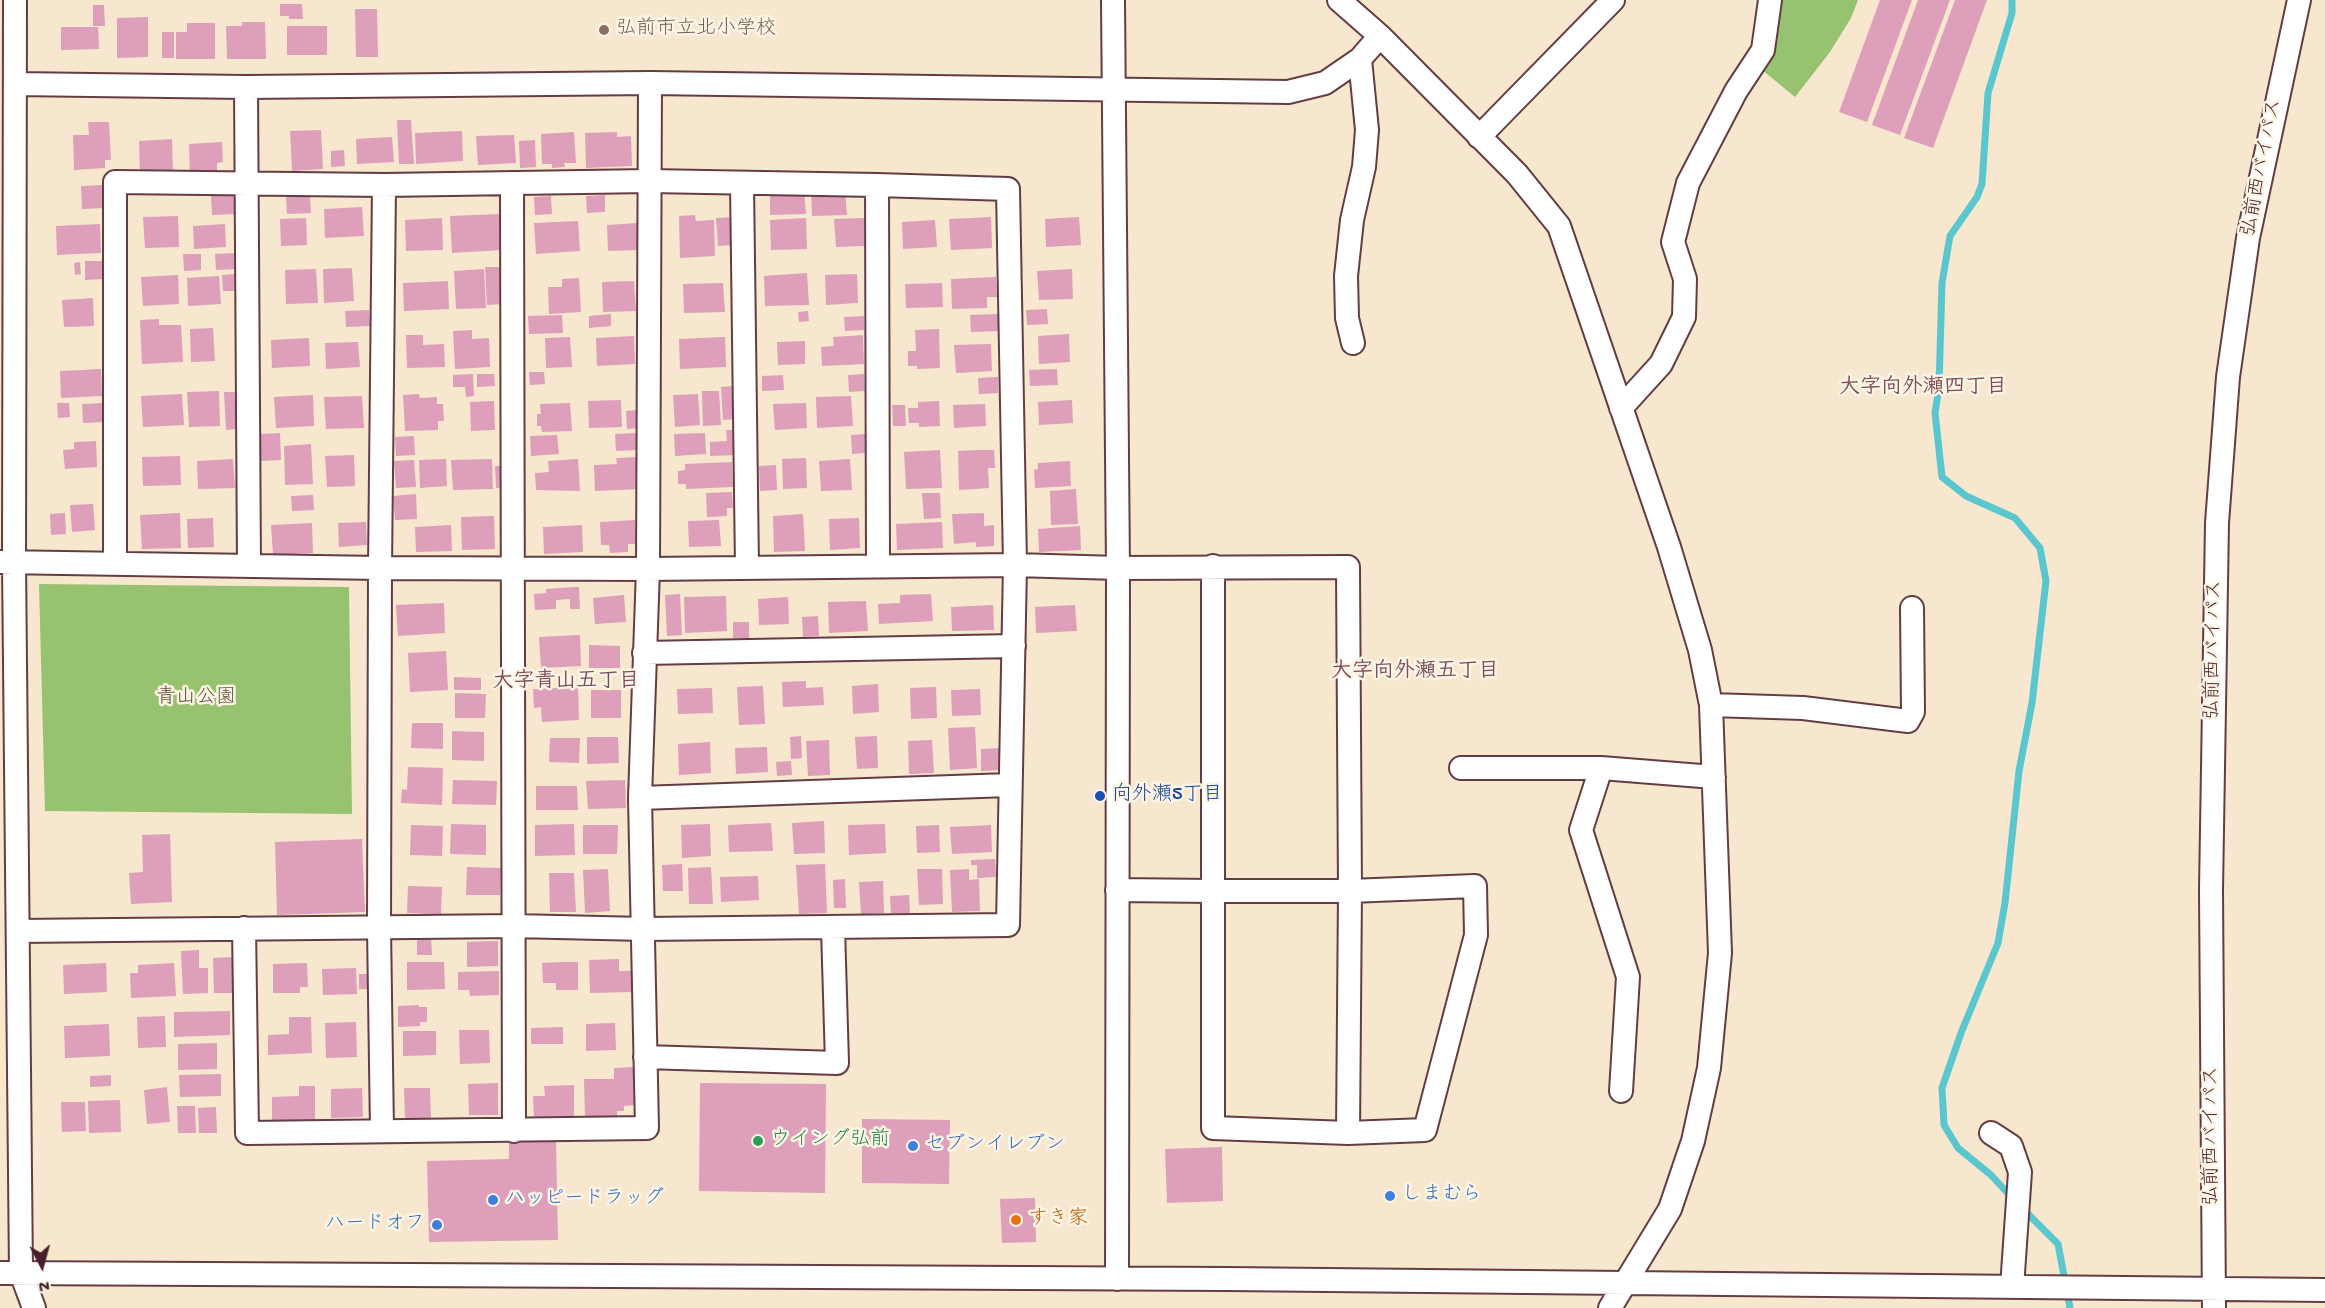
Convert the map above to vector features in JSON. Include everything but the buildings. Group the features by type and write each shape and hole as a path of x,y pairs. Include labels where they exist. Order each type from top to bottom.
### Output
{"street":[{"path":"15,0 7,562 18,931 10,1273 34,1308"},
{"path":"1113,0 1118,567 1117,1279"},
{"path":"1339,0 1380,36 1517,174 1559,226 1672,558 1700,650 1711,705 1720,953 1709,1068 1693,1141 1671,1209 1610,1308"},
{"path":"1479,137 1613,0"},
{"path":"1621,408 1661,363 1684,317 1685,279 1673,242 1688,183 1736,91 1763,50 1770,0"},
{"name":"弘前西バイパス","path":"2214,1298 2211,890 2217,523 2228,377 2247,248 2299,0"},
{"path":"15,84 246,87 650,83 1288,92 1325,83 1360,59 1380,36"},
{"path":"1353,343 1347,318 1346,276 1352,220 1364,167 1367,130 1360,59"},
{"path":"244,928 247,1133 647,1128 640,798 648,569 650,83"},
{"path":"246,87 249,566"},
{"path":"18,931 514,926 644,929 1008,925 1015,565 1008,189 877,184 649,182 384,185 115,182 115,564"},
{"path":"742,183 747,568"},
{"path":"512,184 514,1131"},
{"path":"877,184 878,566"},
{"path":"382,1131 379,928 384,185"},
{"path":"7,562 380,568 648,569 1015,565 1348,567 1350,891 1348,1133"},
{"path":"1117,890 1213,891 1350,891 1475,886 1476,935 1425,1130 1348,1133 1213,1128 1213,891 1213,566"},
{"path":"1711,705 1803,708 1908,721 1913,712 1911,608"},
{"path":"644,653 1014,646"},
{"path":"1461,768 1601,768 1714,777"},
{"path":"1601,768 1581,830 1628,977 1621,1091"},
{"path":"640,798 1010,785"},
{"path":"645,1057 837,1063 833,928"},
{"path":"1991,1133 2011,1146 2020,1172 2013,1287"},
{"path":"10,1273 2013,1287 2214,1298 2297,1290 2325,1290"}],"green space":[{"path":"1780,0 1858,0 1851,18 1830,52 1795,97 1761,69 1775,47"},
{"name":"青山公園","path":"39,584 349,587 352,814 45,811"}],"waterway":[{"path":"2012,0 2012,13 1988,93 1982,184 1977,197 1950,236 1942,283 1939,387 1935,413 1942,477 1966,496 2015,518 2040,548 2046,581 2032,703 2019,771 2005,903 1998,943 1961,1033 1942,1088 1944,1125 1958,1148 1991,1175 2013,1199"},
{"path":"2023,1209 2058,1244 2070,1308"}],"place":[{"name":"弘前市立北小学校","path":"604,30"},
{"name":"向外瀬5丁目","path":"1100,796"},
{"name":"ウイング弘前","path":"758,1141"},
{"name":"セブンイレブン","path":"913,1146"},
{"name":"しまむら","path":"1390,1196"},
{"name":"ハッピードラッグ","path":"493,1200"},
{"name":"すき家","path":"1016,1220"},
{"name":"ハードオフ","path":"437,1225"}],"district":[{"name":"大字向外瀬四丁目","path":"1923,389"},
{"name":"大字向外瀬五丁目","path":"1415,673"},
{"name":"大字青山五丁目","path":"566,683"}]}
